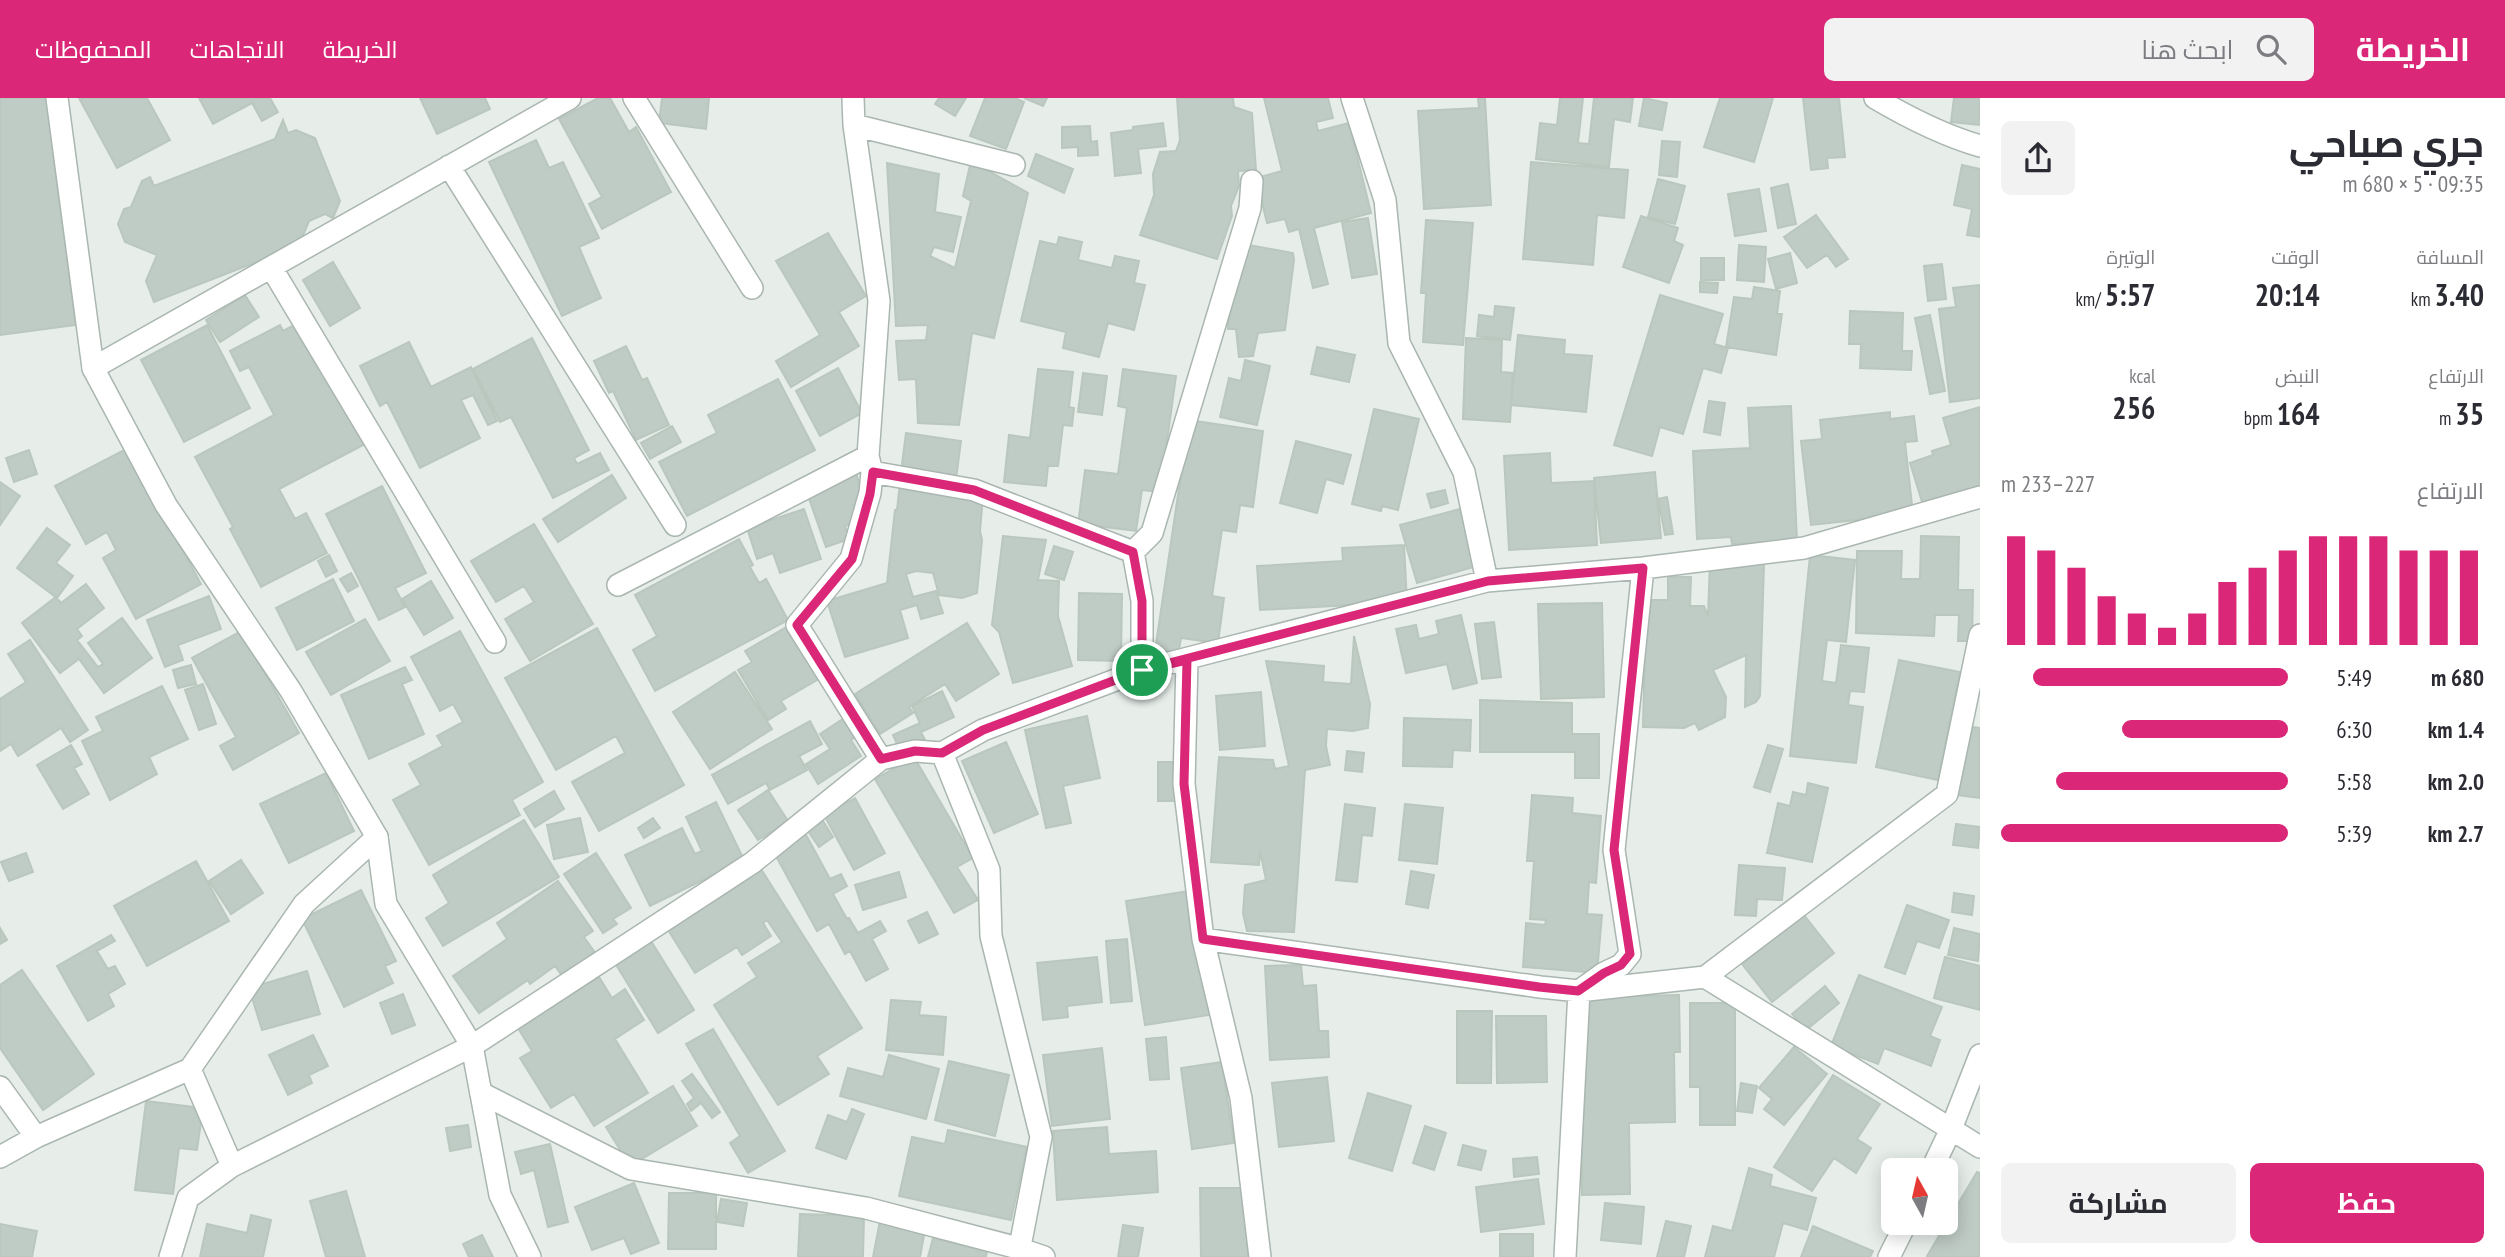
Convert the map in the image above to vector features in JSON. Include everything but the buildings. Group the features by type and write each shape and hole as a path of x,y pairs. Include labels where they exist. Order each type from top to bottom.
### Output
{"street":[{"path":"57,98 93,368 166,505 291,691 377,837 386,904 472,1046 500,1195 530,1257"},
{"path":"93,368 570,98"},
{"path":"634,98 752,288"},
{"path":"853,98 854,125 879,301 870,494 852,559 797,625 881,759"},
{"path":"1352,98 1385,200 1399,343 1464,472 1488,581"},
{"path":"1875,98 1915,121 1980,146"},
{"path":"854,125 1014,165"},
{"path":"449,166 675,525"},
{"path":"1133,552 1152,533 1250,208 1252,181"},
{"path":"271,267 495,642"},
{"path":"618,585 870,464 974,490 1133,552"},
{"path":"170,1257 188,1198 232,1166 472,1046 752,863 881,759 915,751 942,753 983,730 1142,670 1488,581 1643,568 1804,548 1980,499"},
{"path":"1133,552 1142,601 1142,670"},
{"path":"1578,991 1621,965 1630,954 1614,850 1643,568"},
{"path":"1203,939 1578,991 1704,977 1947,794 1980,635"},
{"path":"1187,660 1184,784 1203,939 1241,1098 1261,1257"},
{"path":"942,753 989,870 990,936 1041,1137 1018,1253"},
{"path":"0,1157 36,1137 190,1069 304,904 377,837"},
{"path":"1704,977 1980,1147"},
{"path":"1565,1257 1578,991"},
{"path":"1937,1158 1980,1055"},
{"path":"190,1069 232,1166"},
{"path":"0,1087 36,1137"},
{"path":"481,1093 631,1169 866,1208 1018,1253 1044,1257"},
{"path":"1889,1257 1900,1236"}],"route":[{"path":"1142,670 983,730 942,753 915,751 881,759 797,625 852,559 870,494 873,472 974,490 1133,552 1142,601 1142,670 1187,660 1184,784 1203,939 1578,991 1621,965 1630,954 1614,850 1643,568 1488,581 1142,670"}]}
